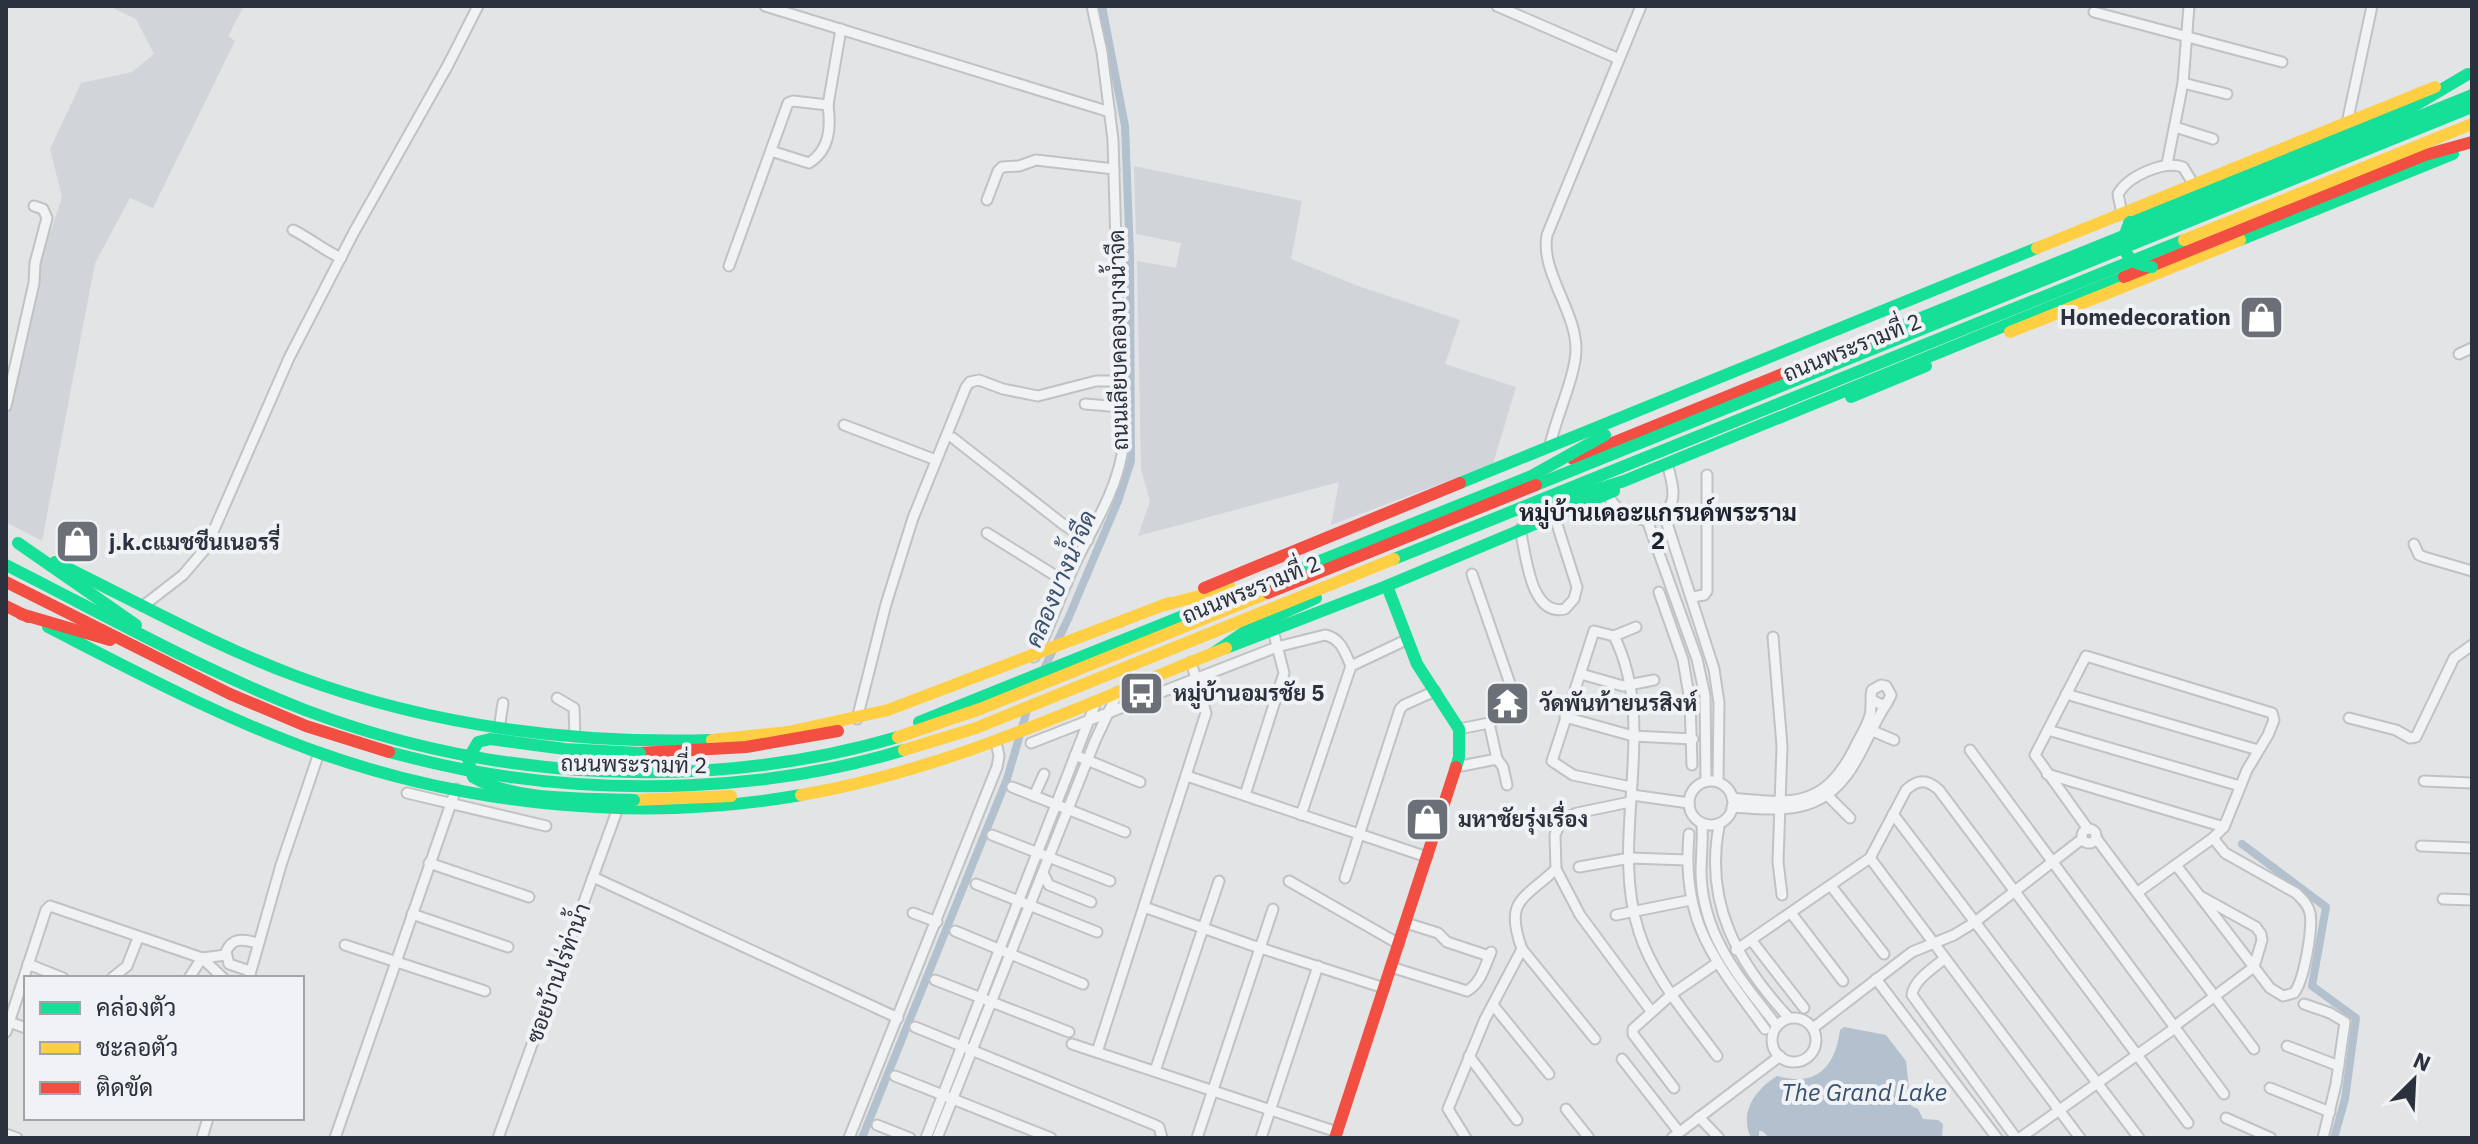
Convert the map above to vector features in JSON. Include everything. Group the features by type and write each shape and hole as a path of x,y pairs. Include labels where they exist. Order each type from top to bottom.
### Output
{"main road":[{"name":"ถนนพระรามที่ 2","path":"12,540 143,606 297,676 388,705 499,729 656,743 692,742 770,735 857,719 927,697 1070,643 1550,445 2126,218 2194,185 2470,74"},
{"path":"1482,507 1605,435 2126,218 2276,163 2407,110 2470,74"},
{"name":"ถนนพระรามที่ 2","path":"6,563 283,696 353,721 460,750 579,766 690,767 813,752 907,726 1024,681 2472,95"},
{"path":"2407,110 2472,95"},
{"path":"6,563 250,686 367,730 439,749 513,763 676,772 744,767 818,756 884,741 944,722 2472,107"},
{"name":"ถนนพระรามที่ 2","path":"6,584 283,719 374,750 470,773 587,787 668,789 828,771 964,730 1019,709 2472,123"},
{"path":"2425,155 2472,123"},
{"path":"6,584 250,703 366,746 426,762 523,779 595,786 694,786 756,781 826,770 946,739 2472,123"},
{"name":"ถนนพระรามที่ 2","path":"6,606 207,707 319,753 393,775 535,802 618,808 671,809 790,797 882,779 1001,740 2472,144"},
{"path":"1487,522 1624,481 2425,155 2472,144"},
{"path":"2126,218 2122,238 2126,255 2137,265 2152,267"},
{"path":"12,540 136,625"},
{"path":"1161,606 1334,556"},
{"path":"1215,652 1252,627 1327,594 1343,584 1349,574"},
{"path":"1336,1135 1456,767 1459,729 1417,664 1387,586"},
{"path":"21,614 127,645"},
{"path":"927,697 869,722 799,739 723,750 640,753 565,749 490,739 478,742 468,759 473,777 486,786 634,800 770,792 943,761"}],"street":[{"path":"143,606 183,575 206,548 289,358 478,6"},
{"path":"765,6 1110,112"},
{"name":"ถนนเลียบคลองบางน้ำจืด","path":"1038,655 1121,462 1114,169 1102,52 1092,6"},
{"path":"1497,6 1619,59"},
{"path":"1550,445 1576,349 1574,331 1545,243 1641,6"},
{"path":"2167,164 2183,83 2189,6"},
{"path":"2347,123 2372,6"},
{"path":"2094,12 2282,62"},
{"path":"771,151 809,163 815,159 829,136 828,105 841,29"},
{"path":"2183,83 2227,94"},
{"path":"729,266 788,103 828,105"},
{"path":"2175,127 2213,139"},
{"path":"987,200 1001,167 1019,166 1036,160 1114,169"},
{"path":"2126,218 2118,194 2125,183 2167,164 2183,167 2194,185"},
{"path":"6,406 47,218 43,209 34,206"},
{"path":"293,230 341,258"},
{"path":"2459,354 2472,348"},
{"path":"857,719 886,604 913,518 961,394 974,380 1038,396 1096,381 1120,381"},
{"path":"1085,404 1121,407"},
{"path":"844,425 936,460"},
{"path":"953,438 1064,525 1088,540"},
{"path":"1608,494 1617,509 1629,517 1647,520 1664,514 1669,509 1673,494 1669,470"},
{"path":"1692,597 1704,595 1708,590 1707,475"},
{"path":"1664,514 1714,669 1719,703 1718,781"},
{"path":"1520,529 1536,593 1544,606 1551,610 1565,609 1574,599 1577,587 1554,515"},
{"path":"1647,520 1697,659 1705,696 1706,781"},
{"path":"987,533 1067,583"},
{"path":"2414,544 2419,555 2472,571"},
{"path":"1459,729 1489,723 1507,713 1515,705 1516,698 1472,574"},
{"path":"1659,592 1683,660 1690,701 1692,765"},
{"path":"1636,627 1614,636 1594,631 1552,761 1573,775 1631,795 1689,803"},
{"path":"1245,795 1284,673 1273,630"},
{"path":"1031,743 1195,676 1277,647 1325,635 1342,646 1351,666 1301,815"},
{"path":"1614,636 1630,683 1633,736 1630,858 1638,930 1652,966 1717,1056"},
{"path":"1773,637 1782,746 1778,862 1782,895"},
{"path":"1351,666 1406,640"},
{"path":"2349,718 2396,730 2410,738 2416,737 2454,658 2472,645"},
{"path":"2138,892 2224,827 2274,716 2268,711 2092,656 2085,658 2035,755 2254,1049"},
{"path":"1097,1052 1206,713 1191,662"},
{"path":"1581,674 1623,686 1654,680"},
{"path":"1732,803 1780,806 1826,794 1887,703 1891,695 1886,686 1876,686 1871,695 1868,729"},
{"path":"1345,878 1400,709 1435,691"},
{"path":"937,1138 948,1097 967,1048 991,1002 1095,741 1118,692"},
{"path":"2066,694 2258,750"},
{"path":"1871,695 1876,704 1887,703"},
{"path":"557,698 574,708 575,736"},
{"path":"967,1048 980,998 1097,701"},
{"path":"499,729 503,703"},
{"path":"1565,717 1633,736 1693,739"},
{"path":"1489,723 1507,785"},
{"path":"1868,729 1894,740"},
{"path":"2048,730 2240,786"},
{"path":"1082,736 1095,741"},
{"path":"849,1138 997,767 1001,740"},
{"path":"1970,750 2224,1094"},
{"path":"257,943 238,940 229,945 226,960 249,975 319,753"},
{"path":"1075,755 1140,782"},
{"path":"1456,767 1497,759"},
{"path":"1034,796 1044,774"},
{"path":"2047,774 2224,827"},
{"path":"1187,776 1427,857"},
{"path":"1736,950 1870,858 1906,790 1922,780 1931,783 2188,1123"},
{"path":"1777,1026 1723,954 1704,894 1701,875 1702,825 1691,812 1689,803 1693,790 1706,781 1718,781 1728,788 1732,803 1719,826 1715,843 1715,876 1736,950 1789,1018"},
{"path":"2424,781 2472,783"},
{"path":"1012,787 1125,832"},
{"path":"335,1138 456,789"},
{"path":"407,793 546,826"},
{"path":"1826,794 1850,818"},
{"path":"1631,795 1561,820 1555,835 1556,869 1600,945 1651,1011"},
{"name":"ซอยบ้านไร่ท่าน้ำ","path":"498,1138 618,808"},
{"path":"1893,814 2139,1138"},
{"path":"1702,825 1719,826"},
{"path":"2082,839 2082,833 2088,829"},
{"path":"1689,834 1687,860 1691,900 1703,936 1717,963 1765,1029"},
{"path":"992,835 1110,881"},
{"path":"2082,839 2091,843 2096,838"},
{"path":"2176,865 2278,995 2294,993 2301,980 2311,926 2310,912 2305,902 2296,893 2225,853 2213,838"},
{"path":"1813,1028 1912,952 1975,922 2082,839"},
{"path":"2421,846 2472,848"},
{"path":"1579,867 1630,858 1687,860"},
{"path":"1870,858 2080,1138"},
{"path":"429,863 529,897"},
{"path":"1556,869 1517,905 1514,911 1516,933 1522,949 1595,1039"},
{"path":"1043,873 1049,885 1091,902"},
{"path":"593,877 898,1018"},
{"path":"1155,1071 1219,881"},
{"path":"1289,881 1399,944"},
{"path":"976,884 1097,932"},
{"path":"1831,886 1884,954"},
{"path":"1944,959 1919,980 1912,995 2018,1138 2175,1028 2254,967 2262,940 2256,927 2200,896"},
{"path":"2443,899 2472,900"},
{"path":"1616,915 1691,900"},
{"path":"24,976 50,906 202,958 226,955"},
{"path":"1144,907 1384,988"},
{"path":"1197,1138 1273,909"},
{"path":"913,913 937,922"},
{"path":"1791,913 1843,981"},
{"path":"412,914 508,947"},
{"path":"1391,967 1467,991 1481,976 1490,954 1447,942 1438,933 1406,923"},
{"path":"955,931 1083,984"},
{"path":"114,976 127,966 138,938"},
{"path":"1752,941 1804,1008"},
{"path":"345,945 485,991"},
{"path":"1466,1138 1448,1109 1469,1056 1522,949"},
{"path":"190,976 202,958"},
{"path":"202,958 221,976"},
{"path":"1674,1088 1633,1034 1633,1029 1672,994 1717,963"},
{"path":"28,964 58,976"},
{"path":"1261,1138 1318,966"},
{"path":"8,1027 24,977"},
{"path":"1876,979 1997,1138"},
{"path":"935,980 1069,1032"},
{"path":"2304,1004 2345,1022 2323,1138"},
{"path":"1493,1005 1549,1074"},
{"path":"1789,1018 1803,1020 1813,1028 1816,1044 1809,1056 1796,1061 1780,1056 1772,1039 1777,1026 1789,1018"},
{"path":"915,1027 1155,1125 1159,1127 1162,1138"},
{"path":"1072,1044 1336,1135"},
{"path":"2287,1046 2339,1066"},
{"path":"1469,1056 1517,1120"},
{"path":"1622,1059 1675,1135 1780,1056"},
{"path":"895,1076 1051,1138"},
{"path":"2270,1088 2330,1112"},
{"path":"926,1138 948,1097"},
{"path":"1566,1109 1589,1138"},
{"path":"1699,1117 1719,1138"},
{"path":"2226,1118 2271,1138"},
{"path":"877,1125 910,1138"},
{"path":"6,1134 17,1138"}],"shaded area":[{"path":"109,6 244,6 228,36 235,41 153,208 130,198 95,263 42,541 6,522 6,423 37,281 33,265 52,228 62,197 50,149 81,83 132,72 154,54 136,19"},
{"path":"1134,166 1302,201 1291,259 1361,287 1460,320 1445,364 1516,387 1493,464 1331,525 1339,482 1138,536 1150,501 1141,469 1137,261 1176,268 1181,243 1136,234"}],"water":[{"name":"The Grand Lake","path":"1844,1027 1886,1035 1906,1061 1911,1106 1918,1109 1923,1119 1938,1120 1943,1124 1942,1138 1770,1138 1759,1131 1759,1138 1751,1138 1747,1119 1756,1095 1777,1076 1803,1079 1821,1071 1834,1055 1840,1030"}],"waterway":[{"name":"คลองบางน้ำจืด","path":"1044,669 1118,501 1131,461 1130,256 1125,126 1102,6"},
{"name":"คลองบางน้ำจืด","path":"862,1138 1007,779 1028,707"},
{"path":"2242,844 2326,907 2312,986 2356,1018 2345,1099 2334,1138"}],"traffic: fast":[{"path":"2129,223 2407,110 2468,74"},
{"path":"1876,336 2472,95"},
{"path":"1536,485 2472,107"},
{"path":"2240,240 2453,154"},
{"path":"2130,222 2124,239 2126,252 2135,262 2152,267"},
{"path":"1394,559 2184,240"},
{"path":"1460,483 2037,248"},
{"path":"1532,510 1624,481 2124,277"},
{"path":"1851,397 1926,366"},
{"path":"1517,484 1605,435"},
{"path":"919,722 1529,477"},
{"path":"1226,648 1384,587 1614,491"},
{"path":"18,543 136,625"},
{"path":"55,562 265,664 397,708 553,735 712,740"},
{"path":"6,565 229,678 305,710 376,734 450,752 524,765 600,771 675,772 751,766 825,755 898,737"},
{"path":"1387,586 1417,664 1459,729 1456,767"},
{"path":"1215,652 1252,627 1316,598"},
{"path":"48,627 181,694 282,739 375,770 434,785 495,797 618,808 680,808 801,795"},
{"path":"634,800 551,797 509,791 473,777 468,759 478,742 490,739 565,749 640,753"},
{"path":"389,752 462,769 525,779 634,786 690,785 800,774 904,750"}],"traffic: slow":[{"path":"2037,248 2435,87"},
{"path":"2184,240 2472,124"},
{"path":"2010,332 2240,240"},
{"path":"904,750 976,728 1394,559"},
{"path":"1161,606 1230,588"},
{"path":"898,737 980,709 1268,593"},
{"path":"712,740 788,732 888,710 1169,603"},
{"path":"801,795 857,784 964,752 1226,648"},
{"path":"634,800 731,796"}],"traffic: jam":[{"path":"2124,277 2425,155 2472,142"},
{"path":"1573,459 1876,336"},
{"path":"1204,588 1460,483"},
{"path":"1268,593 1536,485"},
{"path":"6,582 230,694 306,726 389,752"},
{"path":"6,606 28,617"},
{"path":"21,614 110,640"},
{"path":"640,753 746,747 838,731"},
{"path":"1335,1138 1456,767"}],"place":[{"name":"Homedecoration","path":"2262,317"},
{"name":"j.k.cแมชชีนเนอรรี่","path":"78,542"},
{"name":"หมู่บ้านอมรชัย 5","path":"1142,693"},
{"name":"วัดพันท้ายนรสิงห์","path":"1508,703"},
{"name":"มหาชัยรุ่งเรื่อง","path":"1427,819"}],"district":[{"name":"หมู่บ้านเดอะแกรนด์พระราม 2","path":"1658,527"}]}
